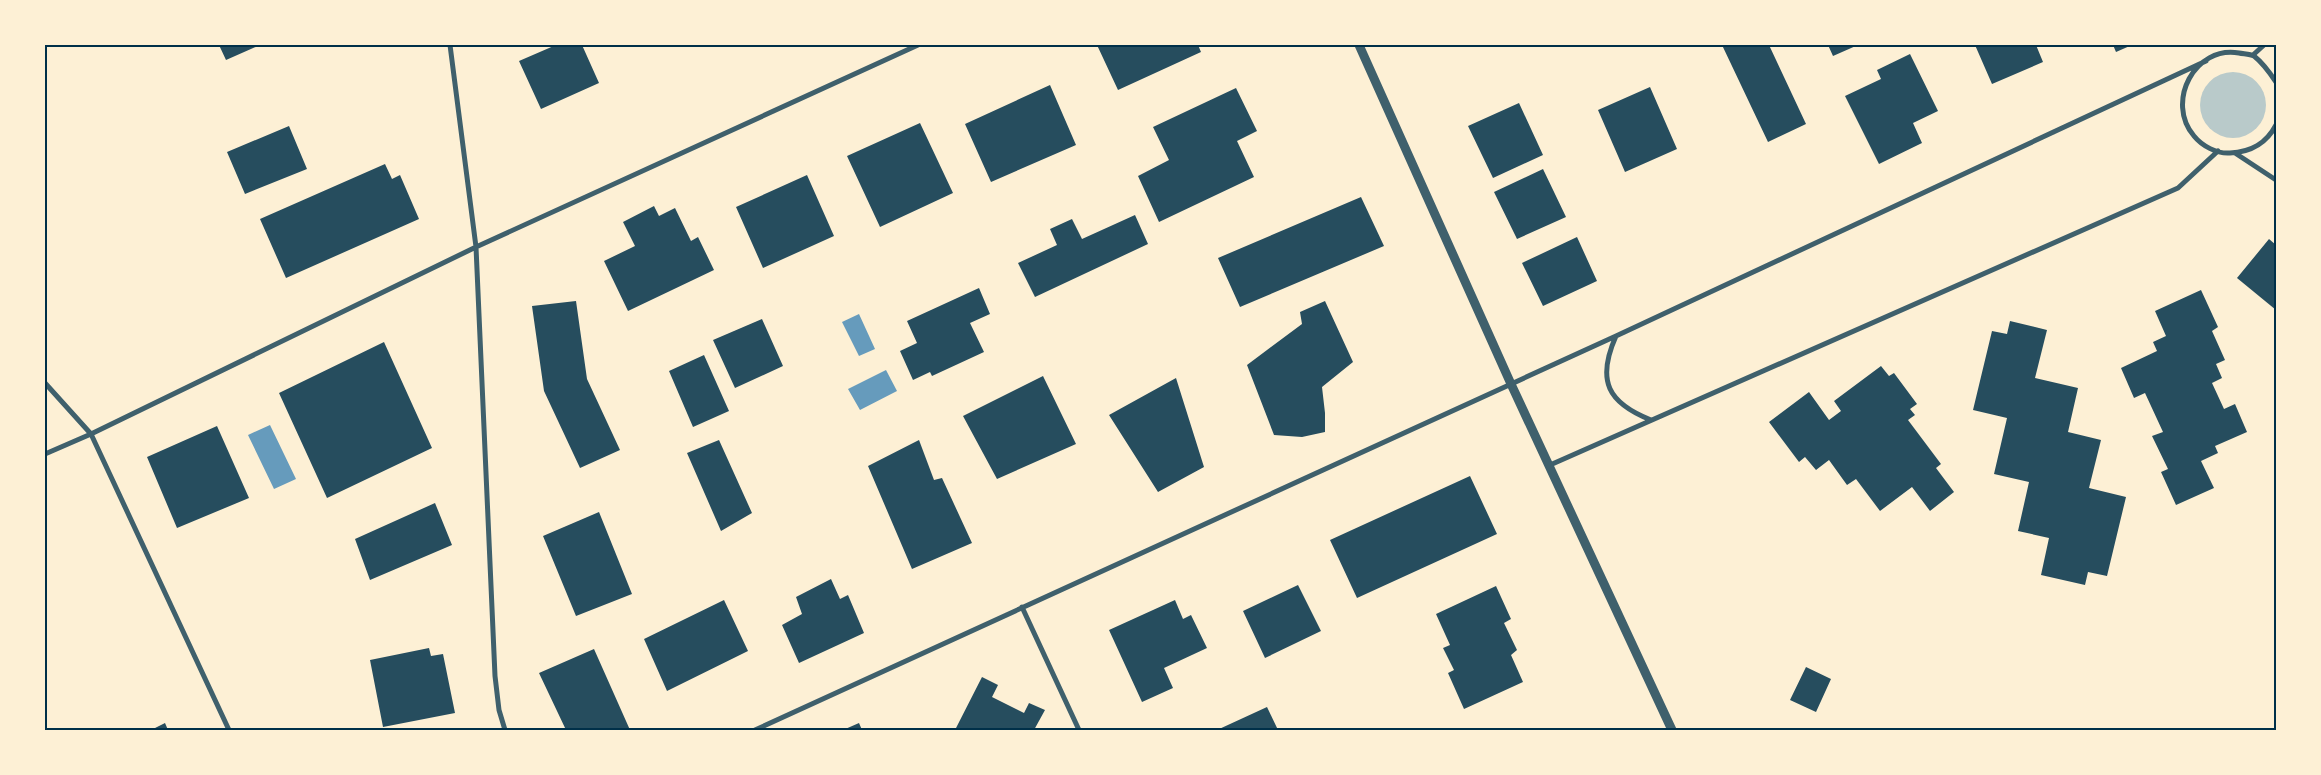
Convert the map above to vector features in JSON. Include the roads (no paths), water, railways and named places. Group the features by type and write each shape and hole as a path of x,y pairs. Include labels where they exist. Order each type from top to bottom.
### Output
{"street":[{"path":"450,45 476,247 495,676 499,710 505,730"},
{"path":"45,454 91,434 476,247 918,45"},
{"path":"1359,45 1511,384 1672,730"},
{"path":"2234,45 2234,52"},
{"path":"2253,55 2264,45"},
{"path":"755,730 1616,336 2221,54 2234,52 2253,55 2270,71 2276,82"},
{"path":"2206,61 2194,71 2185,84 2182,99 2182,115 2188,130 2198,142 2218,152 2243,153 2258,147 2270,135 2276,125"},
{"path":"1550,465 2178,188 2218,152"},
{"path":"2234,153 2276,180"},
{"path":"1616,336 1611,346 1607,369 1609,390 1626,409 1651,420"},
{"path":"45,383 91,434 229,730"},
{"path":"1022,608 1079,730"}],"water":[{"path":"859,314 875,349 859,356 842,322"},
{"path":"886,370 897,391 860,410 848,389"},
{"path":"270,425 296,479 274,489 248,435"}]}
